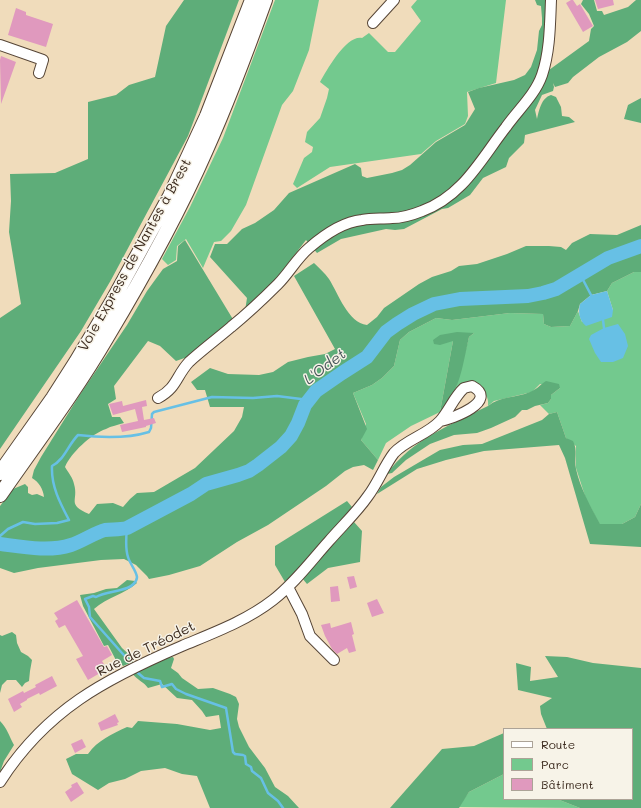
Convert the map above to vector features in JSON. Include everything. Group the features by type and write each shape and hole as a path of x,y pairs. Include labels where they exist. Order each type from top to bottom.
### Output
{"highway":[{"name":"Voie Express de Nantes à Brest","path":"0,473 53,398 76,362 113,300 170,196 207,116 252,0"},
{"name":"Voie Express de Nantes à Brest","path":"0,495 106,339 150,263 206,150 265,0"}],"street":[{"path":"373,22 394,0"},
{"path":"158,398 172,388 184,368 189,363 279,283 304,252 320,238 341,226 361,220 398,218 414,214 434,205 458,189 469,178 536,87 542,74 546,60 551,0"},
{"path":"0,45 43,60 39,73"},
{"name":"Rue de Tréodet","path":"0,782 24,749 51,721 69,706 132,668 250,615 274,599 300,574 368,497 395,452 431,428 440,420"},
{"path":"288,587 302,614 310,636 334,660"}],"green space":[{"path":"184,0 239,0 188,136 111,280 81,331 0,449 0,318 21,304 9,232 11,201 10,174 55,173 88,159 88,102 116,95 129,85 155,77 166,26"},
{"path":"275,0 319,0 309,50 293,91 282,105 246,205 231,231 221,241 214,242 203,268 186,239 177,246 176,260 168,265 162,259 190,207 223,138"},
{"path":"417,0 506,0 496,83 467,92 468,116 465,124 436,141 421,154 330,167 297,188 293,184 304,158 312,152 313,147 305,142 307,132 320,118 327,98 329,89 320,82 327,70 344,47 350,42 362,38 369,33 388,52 395,52 421,21 411,7"},
{"path":"535,0 547,0 542,72 549,70 589,41 591,29 594,26 589,14 581,4 583,0 594,0 597,11 602,11 604,15 628,7 636,0 641,0 641,31 627,42 599,57 573,77 568,83 555,87 553,83 553,91 542,95 535,110 537,119 543,102 551,95 556,97 561,107 562,116 569,117 575,122 525,135 524,143 509,158 506,167 483,178 470,195 448,208 442,209 404,229 386,229 341,239 317,253 306,240 266,292 245,311 247,298 210,257 215,244 227,244 242,229 255,223 274,210 289,193 355,164 361,168 362,176 367,178 402,170 410,165 436,142 465,125 475,109 468,92 514,80 525,75 531,67 537,50 539,31 542,25 541,6 537,5"},
{"path":"641,98 641,123 624,119 628,105"},
{"path":"641,225 641,272 634,272 612,283 607,291 591,295 580,304 570,326 551,327 544,324 543,314 510,313 452,320 436,318 409,332 400,340 394,366 382,378 372,385 353,393 367,429 361,440 378,460 373,470 364,465 353,467 345,471 326,486 268,525 237,542 200,566 149,579 136,565 124,559 101,560 38,568 14,573 0,568 0,506 13,489 25,484 28,487 28,493 32,495 37,494 44,497 40,486 32,478 34,470 41,457 79,396 127,325 147,291 163,269 177,261 178,246 185,240 234,321 193,355 176,361 160,346 148,341 114,386 116,399 108,404 112,417 120,417 124,423 100,431 94,435 77,450 65,467 72,477 75,490 75,505 82,511 89,514 97,504 113,503 123,507 137,493 154,492 195,468 234,431 242,417 244,407 210,407 205,390 197,390 191,382 210,368 228,374 259,375 273,372 288,362 325,354 335,349 294,276 314,263 329,279 344,306 354,319 367,325 377,317 384,308 419,284 432,277 451,271 459,266 477,264 526,246 561,247 566,250 572,243 590,234 617,235"},
{"path":"634,272 641,272 641,504 635,517 622,524 600,525 586,499 576,468 576,446 566,438 557,412 549,414 540,405 548,403 551,399 551,395 560,388 540,384 532,392 494,401 488,406 486,395 479,387 455,391 469,337 474,333 453,341 440,412 411,426 386,443 378,460 361,440 366,424 353,393 372,385 382,378 394,366 400,340 409,332 436,318 452,320 510,313 543,314 544,324 551,327 570,326 578,311 582,322 613,310 607,291 612,283"},
{"path":"457,332 474,333 469,337 460,377 456,387 447,404 440,412 453,341 440,345 434,344 433,340 440,335"},
{"path":"546,381 559,384 560,388 551,395 551,399 548,403 535,406 527,410 522,410 515,417 477,433 454,435 430,444 406,460 392,473 387,474 408,452 433,434 498,400 525,394"},
{"path":"557,412 566,438 573,441 576,451 576,465 580,483 600,524 622,524 635,517 641,504 641,547 590,544 565,458 559,445 484,451 446,460 417,469 377,494 381,487 394,477 440,450 463,445 482,444 542,420 549,414"},
{"path":"347,501 352,507 296,573 285,582 275,565 275,546"},
{"path":"354,522 362,531 360,562 328,568 307,584 302,578"},
{"path":"127,580 135,581 137,583 94,609 122,648 134,659 133,662 123,666 121,663 118,664 108,645 104,646 83,606 80,595 117,588"},
{"path":"12,632 16,635 17,643 21,652 32,660 29,681 22,687 16,680 7,680 2,685 0,693 0,635 2,636"},
{"path":"545,656 567,657 593,663 641,668 641,808 580,808 560,800 633,800 633,728 547,728 541,714 540,706 552,698 518,690 516,663 531,667 530,681 558,677"},
{"path":"173,657 174,659 171,668 198,689 213,688 236,697 239,704 237,719 239,727 249,747 265,768 275,787 288,796 299,808 210,808 197,776 182,774 165,768 141,771 125,779 109,783 98,790 72,774 66,759 76,754 88,754 96,745 106,738 127,727 132,728 138,721 177,724 210,730 221,728 219,715 206,717 192,700 177,698 162,684 148,688 132,673 165,658"},
{"path":"0,721 14,745 4,761 0,772"},
{"path":"503,733 503,775 469,792 459,808 390,808 442,749 474,746"},
{"path":"503,775 503,800 560,800 580,808 458,807 469,792"}],"water":[{"path":"607,291 613,310 612,317 586,326 580,316 580,304 591,295"},
{"path":"618,324 625,334 628,346 623,358 613,362 601,362 589,339 591,335 604,328"}],"building":[{"path":"573,0 577,6 580,4 593,26 583,32 566,3"},
{"path":"595,0 613,0 614,5 598,9"},
{"path":"16,8 26,12 26,15 53,24 46,47 8,35"},
{"path":"1,56 16,62 1,104 0,60"},
{"path":"146,400 147,406 142,407 144,420 154,418 156,423 146,427 122,432 120,425 138,421 135,409 113,415 109,404 122,401 123,406"},
{"path":"354,576 357,587 350,589 347,577"},
{"path":"338,586 340,601 331,602 330,587"},
{"path":"377,599 384,613 372,617 367,603"},
{"path":"77,600 104,647 107,646 112,655 102,661 107,669 88,680 76,659 83,656 65,625 59,628 55,621 58,619 54,613"},
{"path":"351,622 354,634 352,635 356,651 349,653 347,648 337,654 332,649 321,625 330,623 331,628"},
{"path":"52,676 57,686 40,695 39,693 27,699 20,704 22,707 14,712 8,699 23,691 24,693 36,687 35,685"},
{"path":"115,714 119,722 117,723 118,725 101,731 98,723"},
{"path":"82,739 86,747 75,753 71,744"},
{"path":"77,782 84,793 71,802 65,792 72,787 71,785"}],"waterway":[{"name":"L'Odet","path":"0,544 45,549 63,547 79,542 105,530 127,528 191,494 206,484 249,471 258,465 281,447 291,436 305,405 316,391 367,357 386,332 413,314 434,304 460,299 528,296 543,293 556,289 608,258 641,246"},
{"path":"580,274 591,295"},
{"path":"603,320 604,328"},
{"path":"0,536 8,529 23,522 35,524 57,523 69,520 59,501 53,480 52,466 60,460 78,435 114,437 132,436 149,432 151,428 152,414 154,412 212,397 253,398 277,396 309,400"},
{"path":"127,528 126,550 137,577 136,581 129,587 85,599 89,607 90,617 130,662"},
{"path":"138,673 144,678 160,681 162,687 172,684 176,689 186,694 226,708 233,752 235,754 245,756 246,764 251,767 252,771 261,778 268,793 278,801 283,808"}]}
